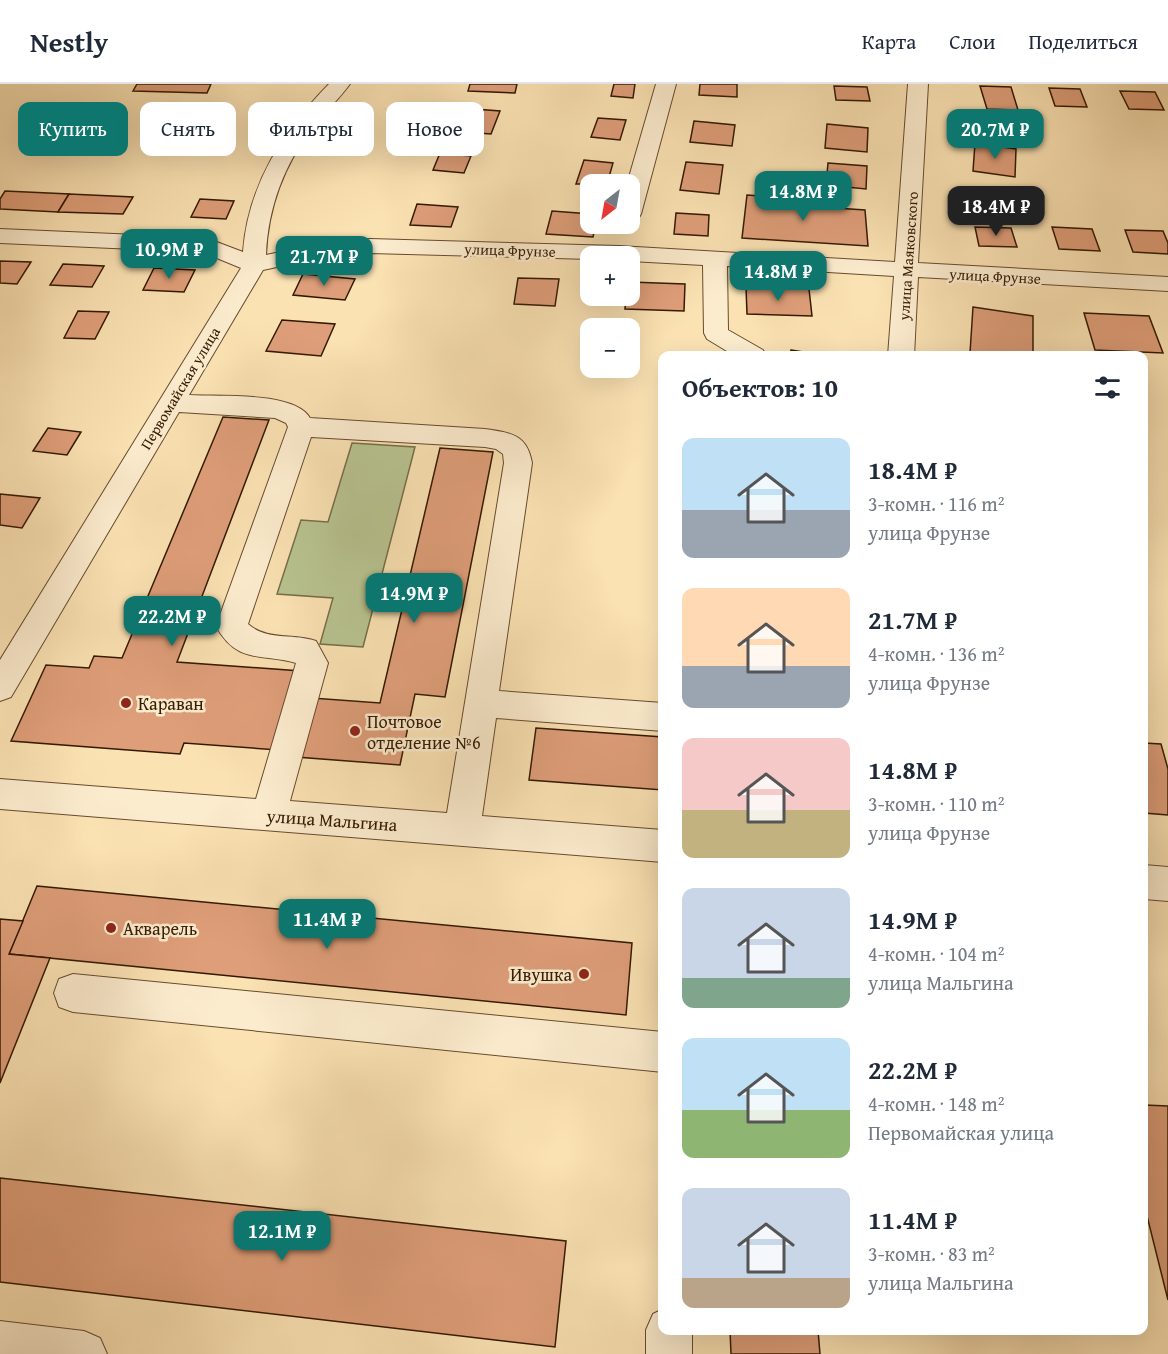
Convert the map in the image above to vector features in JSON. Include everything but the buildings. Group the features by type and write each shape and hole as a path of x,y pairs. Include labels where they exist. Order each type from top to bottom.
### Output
{"street":[{"name":"Первомайская улица","path":"0,688 254,265 255,237 262,201 281,158 340,84"},
{"path":"640,178 666,84"},
{"name":"улица Маяковского","path":"901,351 918,84"},
{"path":"0,236 206,245 254,265"},
{"name":"улица Фрунзе","path":"254,265 309,253 370,246 580,253"},
{"name":"улица Фрунзе","path":"640,255 1168,284"},
{"path":"715,259 716,333 746,351"},
{"path":"171,403 280,409 296,417 301,427 232,626 238,636 257,646 305,650 312,663 268,815"},
{"path":"301,427 485,438 504,441 516,450 518,463 462,830"},
{"path":"481,703 658,717"},
{"name":"улица Мальгина","path":"0,794 658,846"},
{"path":"1148,882 1168,884"},
{"path":"73,993 658,1052"},
{"path":"669,1335 669,1354"},
{"path":"0,1344 84,1354"}],"green space":[{"path":"352,443 415,447 363,647 320,644 333,598 277,594 301,520 328,522"}],"place":[{"name":"Караван","path":"126,703"},
{"name":"Почтовое отделение №6","path":"355,731"},
{"name":"Акварель","path":"111,928"},
{"name":"Ивушка","path":"584,974"}]}
